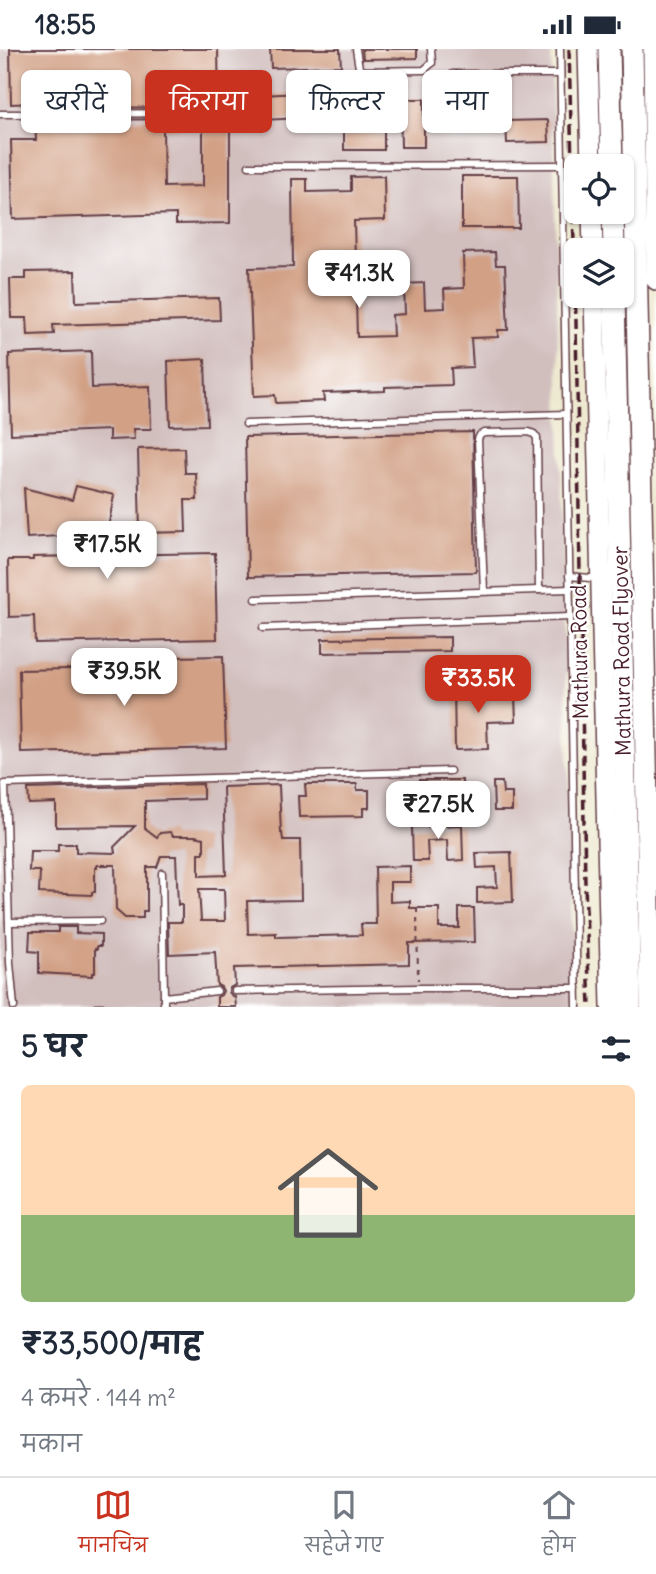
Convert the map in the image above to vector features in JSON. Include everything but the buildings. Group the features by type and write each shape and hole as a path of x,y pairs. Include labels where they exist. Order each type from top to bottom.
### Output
{"highway":[{"path":"609,49 612,154"},
{"name":"Mathura Road Flyover","path":"632,49 651,1007"},
{"name":"Mathura Road Flyover","path":"614,308 629,1007"}],"main road":[{"path":"588,49 591,154"},
{"path":"653,49 656,280"},
{"name":"Mathura Road","path":"594,308 611,1007"}],"lane":[{"path":"356,49 359,68 363,71 424,70 432,63 431,49"},
{"path":"560,49 577,1007"},
{"path":"512,74 560,74"},
{"path":"0,114 145,113"},
{"path":"249,166 562,165"},
{"path":"246,424 566,414"},
{"path":"484,591 478,439 484,433 529,432 534,433 537,438 539,590"},
{"path":"569,576 601,579"},
{"path":"256,599 570,589"},
{"path":"263,628 570,617"},
{"path":"14,1007 10,963 5,784 450,771"},
{"path":"162,873 164,1007"},
{"path":"9,922 100,921"},
{"path":"235,991 577,988"},
{"path":"164,997 217,991"}],"path":[{"path":"417,908 418,988"}],"shaded area":[{"path":"0,49 551,49 574,1007 0,1007"}],"railway":[{"path":"569,49 585,885 590,1007"}]}
